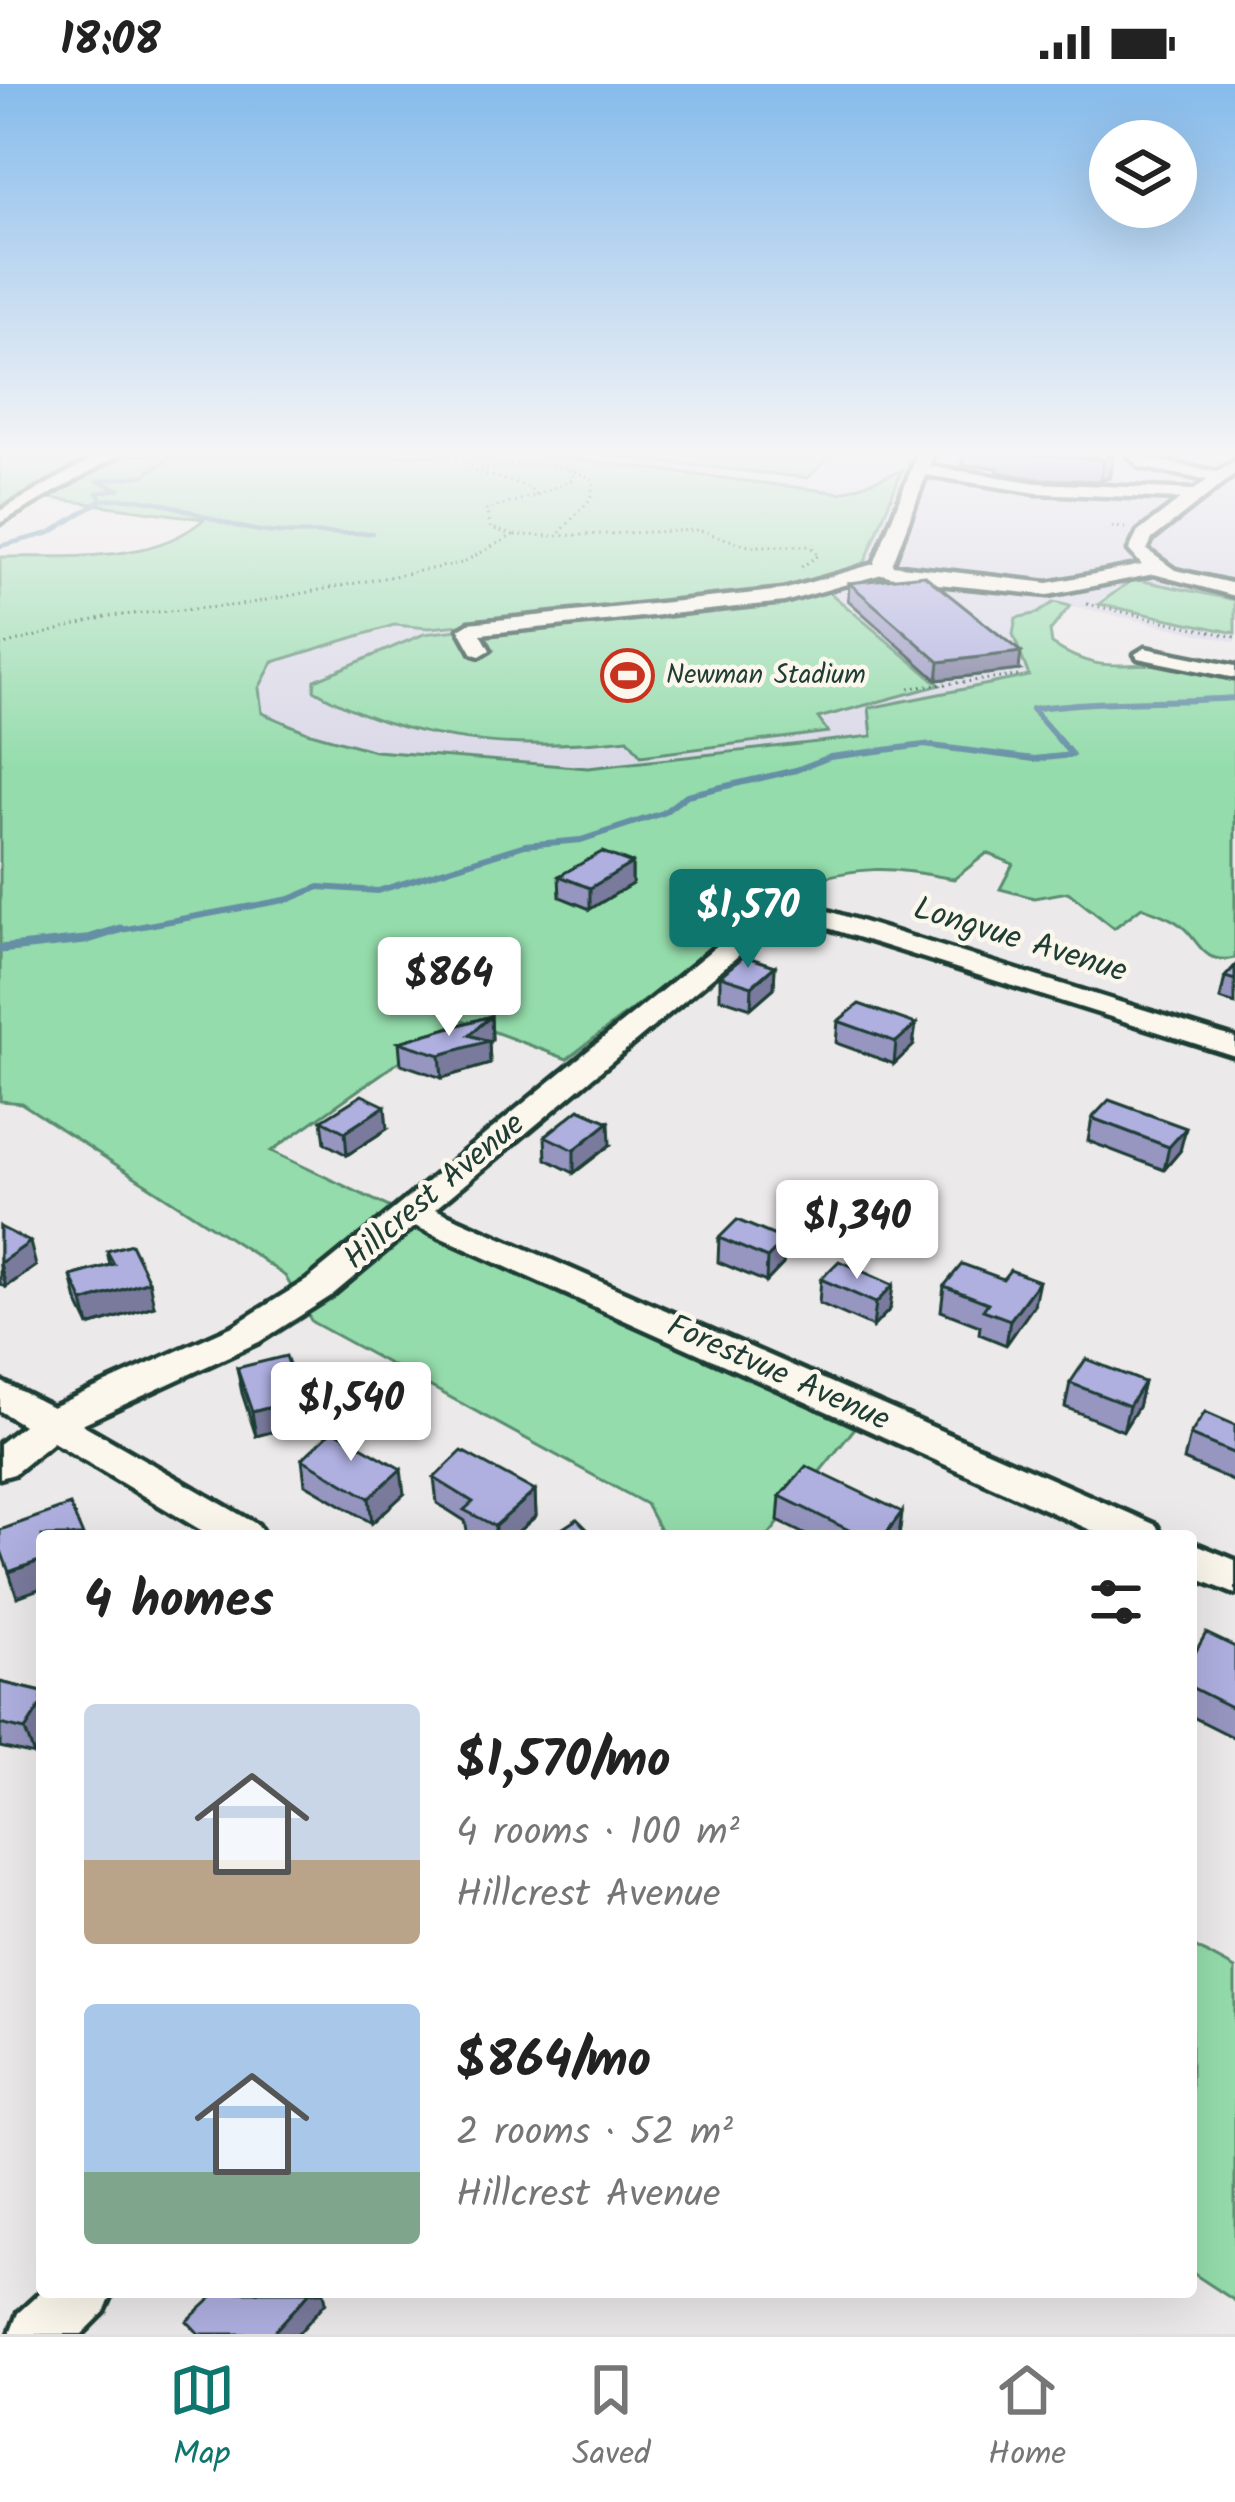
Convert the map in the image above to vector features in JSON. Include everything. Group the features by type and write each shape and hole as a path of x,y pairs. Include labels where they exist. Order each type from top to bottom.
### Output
{"street":[{"path":"882,568 885,560"},
{"path":"1146,560 1156,568 1235,590"},
{"path":"480,650 470,629 767,598 834,585 882,568 908,575 1048,589 1156,568"},
{"path":"1145,654 1235,672"},
{"name":"Longvue Avenue","path":"782,904 1235,1047"},
{"name":"Hillcrest Avenue","path":"0,1464 51,1423 246,1334 319,1288 782,904"},
{"name":"Forestvue Avenue","path":"413,1212 1128,1530"},
{"path":"0,1394 234,1530"},
{"path":"1197,1561 1235,1578"},
{"path":"38,2334 77,2298"}],"path":[{"path":"0,646 109,616 240,605 467,560"},
{"path":"787,573 810,560"},
{"path":"1088,604 1235,638"},
{"path":"909,688 1018,676 1022,670 1009,657"}],"shaded area":[{"path":"516,560 1235,560 1235,642 1054,602 1013,634 1030,676 869,709 873,736 588,768 375,751 307,732 262,713 259,688 273,662 394,625 429,628 487,620"}],"green space":[{"path":"0,560 866,560 805,587 715,601 429,628 394,625 273,662 259,688 262,713 307,732 375,751 588,768 872,736 869,708 1029,676 1013,634 1016,618 1038,613 1054,602 1070,606 1050,631 1052,644 1082,660 1109,665 1178,664 1235,676 1235,958 1214,958 1179,924 1142,907 1114,928 1068,892 1034,898 1000,889 1013,864 987,853 954,879 891,870 839,874 795,885 567,1059 460,1019 271,1151 855,1428 773,1530 660,1530 646,1504 312,1322 285,1276 257,1256 21,1103 0,1101"},
{"path":"1133,579 1235,600 1235,633 1099,604"},
{"name":"Newman Stadium","path":"823,587 940,685 818,718 828,732 641,756 628,739 507,743 427,733 388,723 314,690 315,680 424,634"},
{"path":"1197,1948 1235,1969 1235,2301 1197,2276"}],"building":[{"path":"924,575 1021,652 939,662 849,583"},
{"path":"602,852 632,863 590,888 559,876"},
{"path":"744,956 775,966 752,986 720,976"},
{"path":"859,1004 916,1024 896,1042 838,1021"},
{"path":"491,1016 469,1035 489,1041 440,1055 399,1042"},
{"path":"362,1095 385,1106 345,1132 322,1120"},
{"path":"1109,1100 1186,1128 1169,1147 1092,1118"},
{"path":"579,1109 609,1122 574,1150 545,1136"},
{"path":"737,1220 785,1240 767,1258 719,1238"},
{"path":"0,1227 30,1242 0,1263"},
{"path":"131,1244 149,1281 83,1302 71,1276 114,1264 107,1251"},
{"path":"839,1261 893,1285 876,1303 821,1279"},
{"path":"962,1264 1003,1279 1010,1270 1039,1281 1010,1320 983,1310 988,1303 944,1286"},
{"path":"286,1356 302,1399 252,1412 237,1368"},
{"path":"1086,1359 1144,1382 1129,1406 1070,1383"},
{"path":"1205,1412 1235,1425 1235,1454 1190,1435"},
{"path":"333,1430 401,1469 369,1498 302,1459"},
{"path":"462,1451 535,1491 495,1526 464,1510 473,1502 434,1478"},
{"path":"806,1466 902,1512 888,1530 849,1530 780,1496"},
{"path":"70,1505 80,1530 36,1530 36,1562 9,1572 0,1548 0,1530"},
{"path":"577,1519 588,1530 560,1530"},
{"path":"1206,1633 1235,1647 1235,1709 1197,1690 1197,1649"},
{"path":"0,1682 36,1691 36,1713 25,1730 0,1724"},
{"path":"212,2298 305,2298 272,2334 199,2334 187,2321"}],"waterway":[{"path":"111,932 290,899 319,887 378,891 525,845 581,840 663,813 687,795 796,770 830,757 924,745 1034,759 1072,755 1032,709 1235,698"},
{"path":"111,932 120,929"},
{"path":"0,949 85,940 111,932"}],"place":[{"name":"Newman Stadium","path":"627,675"}]}
